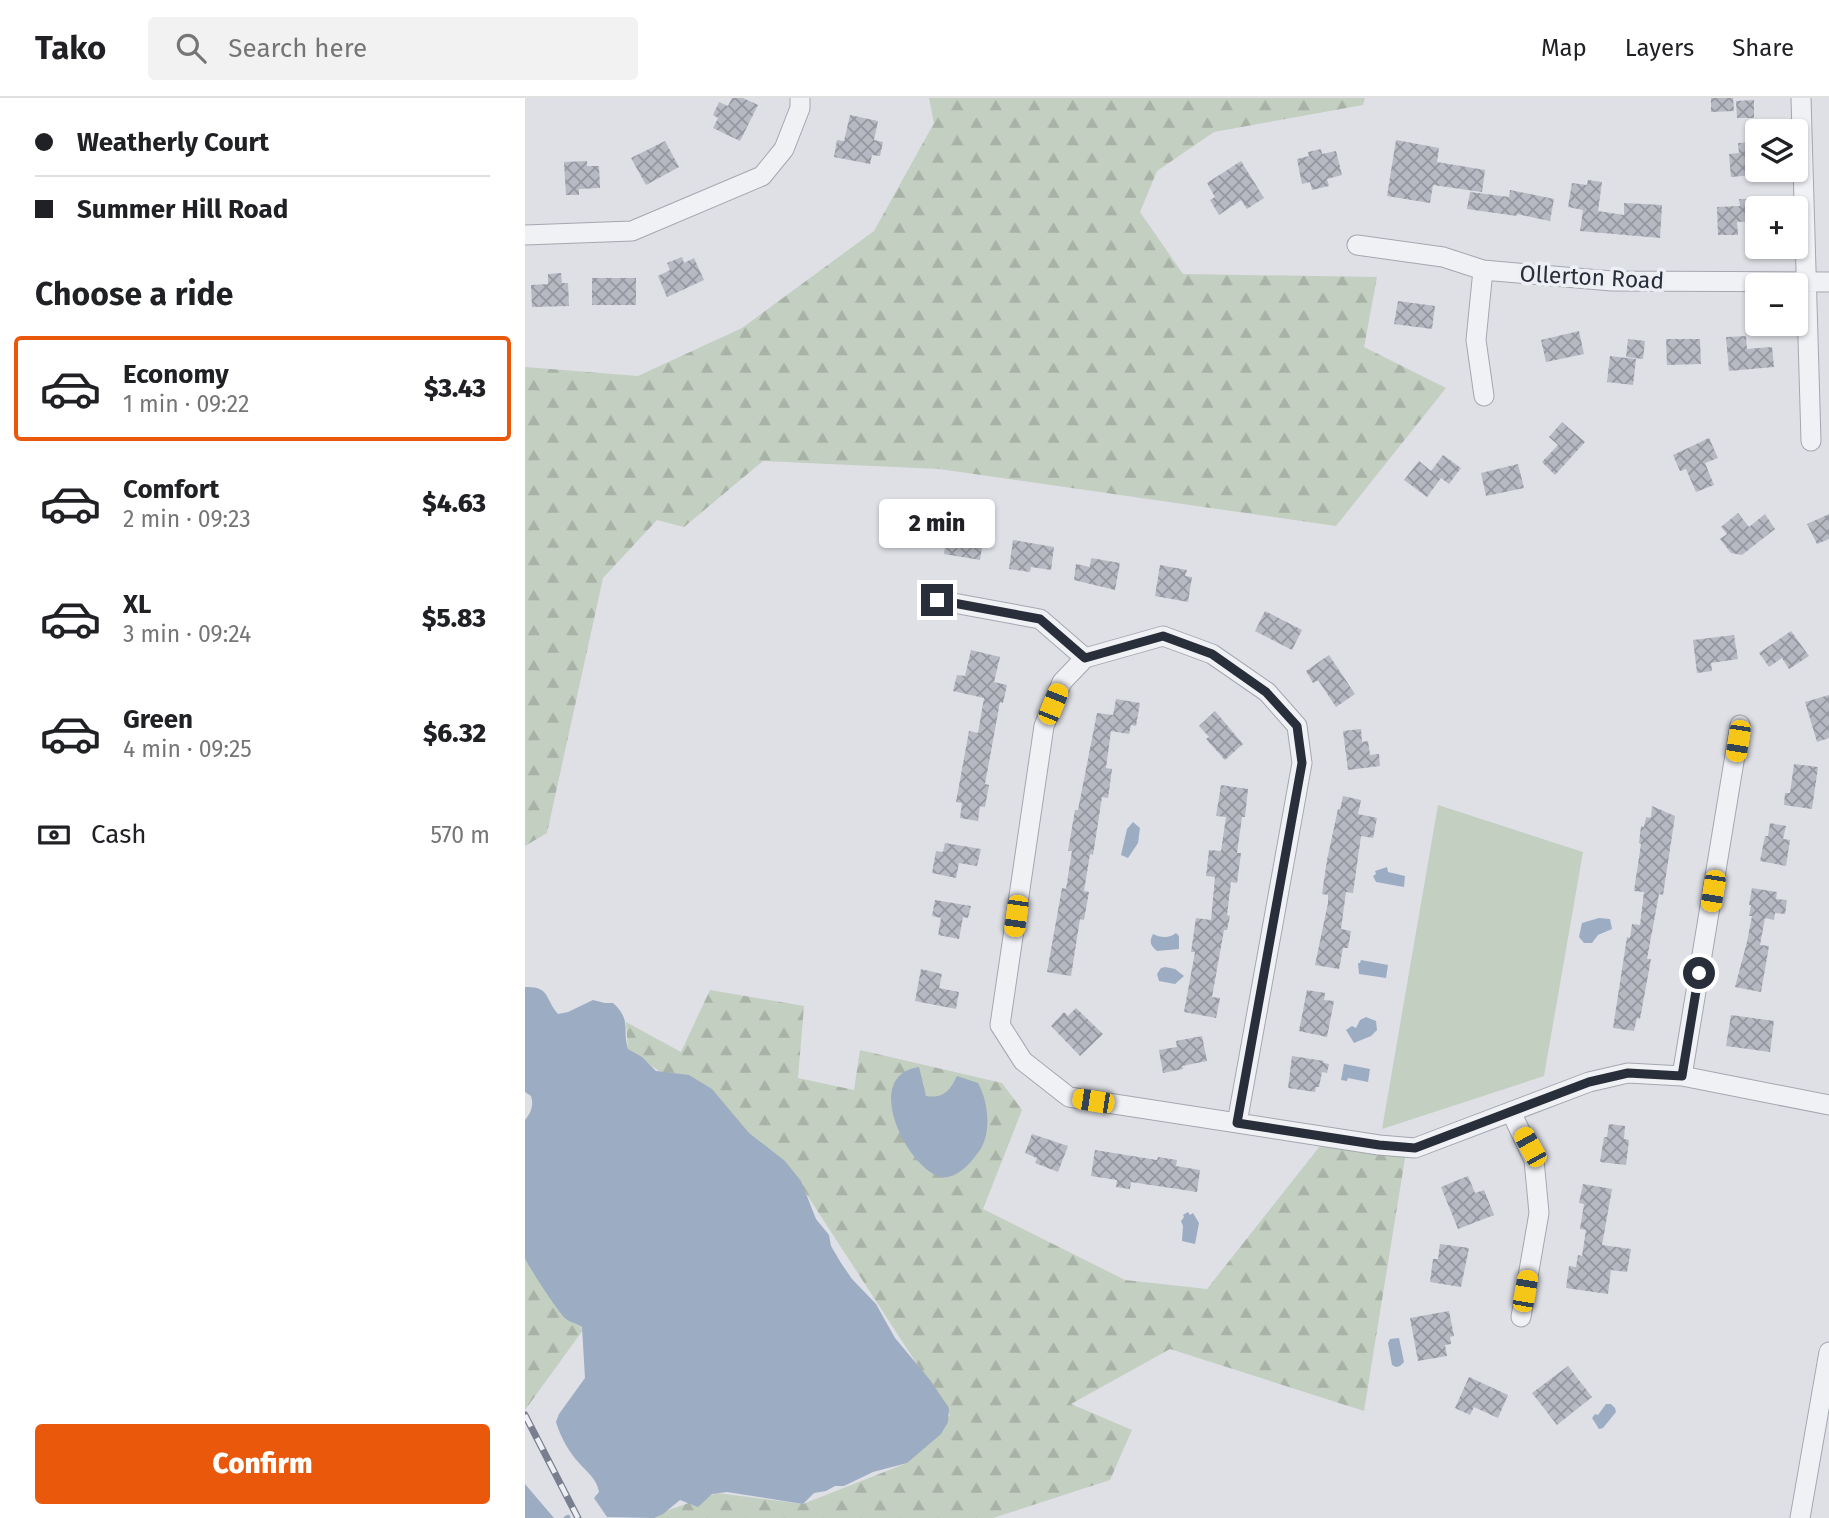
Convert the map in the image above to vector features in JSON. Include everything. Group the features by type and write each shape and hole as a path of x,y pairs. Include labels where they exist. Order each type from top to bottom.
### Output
{"street":[{"path":"525,235 632,231 762,176 784,149 800,108 800,98"},
{"path":"1801,98 1808,273"},
{"name":"Ollerton Road","path":"1357,245 1443,257 1483,270 1612,281 1745,282"},
{"path":"1483,270 1476,340 1484,396"},
{"name":"Ollerton Road","path":"1808,283 1829,282"},
{"path":"1808,283 1811,441"},
{"path":"937,600 1040,619 1085,658"},
{"path":"1237,1123 1302,763 1297,726 1266,692 1212,654 1163,636 1085,658 1062,682 1044,726 1000,1025 1023,1061 1069,1097 1379,1145 1415,1148 1589,1082 1628,1073 1682,1076 1829,1105"},
{"path":"1682,1076 1740,725"},
{"path":"1511,1112 1534,1160 1539,1213 1521,1317"},
{"path":"1800,1518 1829,1352"}],"green space":[{"path":"929,98 1365,98 1363,105 1214,132 1157,171 1140,212 1183,274 1377,277 1364,347 1446,388 1336,526 939,469 763,461 684,527 657,520 603,578 547,833 525,846 525,367 638,376 742,328 874,231 934,123"},
{"path":"1438,805 1583,852 1544,1076 1382,1129"},
{"path":"710,990 804,1006 798,1078 854,1090 860,1050 1002,1083 1022,1110 983,1209 1125,1280 1207,1289 1320,1146 1406,1152 1364,1411 1170,1349 1071,1404 1132,1430 1110,1480 993,1518 646,1518 717,1493 803,1504 907,1463 950,1415 785,1161 628,1049 626,1022 681,1052"},
{"path":"525,1237 583,1330 525,1410"}],"water":[{"path":"1133,822 1140,828 1138,843 1128,858 1121,855 1127,829"},
{"path":"1387,867 1388,872 1405,876 1404,887 1376,882 1373,876 1375,871"},
{"path":"1599,918 1610,919 1612,929 1598,935 1592,943 1584,943 1579,937 1582,923"},
{"path":"1176,933 1179,936 1179,949 1157,951 1152,945 1153,934 1165,937"},
{"path":"1361,960 1388,965 1386,978 1359,974 1358,963"},
{"path":"1165,967 1175,969 1184,976 1175,984 1159,981 1157,974"},
{"path":"525,987 543,991 558,1014 593,1000 613,1003 625,1020 628,1049 642,1057 656,1071 689,1075 712,1089 749,1133 785,1161 801,1181 816,1219 829,1235 831,1246 841,1263 876,1304 895,1338 949,1408 948,1422 941,1434 907,1463 873,1472 844,1486 814,1493 803,1504 727,1492 712,1494 698,1507 680,1500 654,1518 607,1517 594,1498 599,1492 596,1483 568,1449 556,1422 585,1378 582,1327 563,1316 525,1258 525,1120 532,1103 531,1096 525,1092"},
{"path":"1366,1017 1376,1021 1377,1030 1371,1036 1354,1043 1346,1030 1352,1026 1356,1028 1360,1020"},
{"path":"1344,1064 1370,1069 1368,1082 1348,1078 1347,1081 1341,1080"},
{"path":"919,1067 926,1096 945,1093 957,1076 978,1083 984,1098 987,1125 984,1142 966,1166 948,1177 935,1174 921,1164 897,1128 892,1107 892,1089 901,1075"},
{"path":"1188,1212 1190,1215 1193,1213 1199,1223 1195,1244 1182,1241 1181,1221 1183,1215"},
{"path":"1399,1338 1404,1362 1396,1367 1392,1365 1388,1343 1390,1339"},
{"path":"1606,1404 1611,1404 1616,1412 1603,1428 1599,1429 1592,1418 1595,1414 1598,1415"},
{"path":"525,1484 554,1518 525,1518"}],"building":[{"path":"732,98 743,98 758,105 740,141 713,128 718,118 713,115 719,102 728,106"},
{"path":"1711,98 1733,98 1734,111 1711,112"},
{"path":"1754,100 1754,118 1737,118 1736,101"},
{"path":"850,115 878,121 874,140 883,142 880,156 872,155 870,164 834,157 837,140 844,141"},
{"path":"1396,140 1439,148 1437,162 1485,170 1482,192 1433,185 1430,203 1387,196"},
{"path":"665,141 679,167 646,185 631,158"},
{"path":"1738,143 1745,143 1745,176 1731,177 1729,154 1739,153"},
{"path":"1321,149 1322,154 1336,151 1342,175 1327,179 1329,186 1312,190 1310,182 1302,184 1297,159 1309,156 1308,152"},
{"path":"587,161 587,166 599,166 600,188 579,189 579,195 566,195 564,162"},
{"path":"1241,161 1264,198 1247,209 1241,200 1219,215 1210,200 1215,197 1207,183"},
{"path":"1588,180 1602,182 1598,211 1624,215 1624,203 1662,205 1660,238 1580,231 1583,210 1568,207 1572,183 1587,185"},
{"path":"1510,190 1554,199 1550,221 1517,214 1467,209 1470,192 1509,197"},
{"path":"1739,199 1745,199 1745,222 1737,222 1738,235 1718,235 1717,207 1740,206"},
{"path":"682,257 684,263 694,258 704,280 667,297 658,276 670,270 667,263"},
{"path":"561,273 562,283 568,283 569,306 532,307 531,285 548,284 548,274"},
{"path":"592,278 636,278 636,305 592,305"},
{"path":"1398,301 1435,306 1432,329 1394,324"},
{"path":"1579,331 1584,354 1546,362 1541,340"},
{"path":"1746,336 1747,349 1772,347 1774,367 1729,371 1726,337"},
{"path":"1628,339 1645,341 1643,359 1626,357"},
{"path":"1666,339 1700,339 1701,364 1667,365"},
{"path":"1610,356 1636,359 1633,385 1607,382"},
{"path":"1562,422 1585,442 1555,475 1542,462 1558,445 1549,437"},
{"path":"1709,438 1718,458 1705,463 1714,485 1696,492 1686,469 1680,471 1673,455"},
{"path":"1443,455 1461,468 1449,484 1441,478 1427,497 1404,480 1419,461 1431,471"},
{"path":"1518,464 1524,488 1486,496 1481,473"},
{"path":"1738,513 1749,527 1765,514 1775,529 1742,555 1731,553 1720,539 1727,534 1721,527"},
{"path":"1829,514 1829,539 1817,544 1807,524"},
{"path":"967,525 985,528 980,560 944,554 948,526 966,529"},
{"path":"1013,540 1054,547 1051,570 1031,567 1030,572 1009,569"},
{"path":"1091,558 1120,563 1115,590 1074,580 1076,564 1090,567"},
{"path":"1160,565 1187,570 1185,576 1192,577 1188,602 1155,596"},
{"path":"1265,611 1302,630 1292,650 1255,631"},
{"path":"1791,631 1809,656 1789,669 1782,658 1769,667 1759,653"},
{"path":"1734,635 1738,659 1711,663 1712,671 1697,673 1693,640"},
{"path":"971,650 1000,657 994,682 1007,685 1003,703 1000,702 985,784 989,785 985,807 980,806 978,821 960,818 962,803 956,802 969,731 978,733 984,698 953,691 957,675 965,676"},
{"path":"1329,655 1355,694 1336,707 1318,680 1313,683 1306,671"},
{"path":"1829,695 1829,738 1817,742 1805,702"},
{"path":"1116,699 1140,703 1136,726 1131,725 1129,734 1111,731 1106,768 1112,769 1108,798 1102,797 1093,855 1090,854 1084,891 1089,892 1084,920 1080,919 1071,976 1047,972 1062,888 1066,889 1072,851 1068,851 1075,810 1078,810 1097,713 1113,715"},
{"path":"1215,711 1243,744 1225,760 1206,739 1209,737 1199,726"},
{"path":"1361,729 1362,742 1368,741 1370,755 1379,754 1380,766 1348,770 1343,731"},
{"path":"1794,764 1818,767 1812,809 1784,805 1785,793 1790,793"},
{"path":"1221,785 1248,789 1237,853 1241,853 1237,883 1231,882 1227,915 1230,916 1227,930 1224,930 1212,997 1220,998 1216,1018 1184,1012 1195,952 1191,952 1196,918 1211,920 1215,877 1206,876 1209,850 1221,851 1226,817 1216,816"},
{"path":"1343,796 1361,800 1358,814 1377,818 1373,838 1361,836 1353,893 1346,892 1341,929 1351,931 1348,948 1343,948 1339,969 1315,965 1328,903 1328,895 1322,894 1327,860"},
{"path":"1652,806 1675,816 1663,895 1659,894 1647,959 1651,959 1640,1019 1637,1018 1634,1031 1613,1028 1627,937 1630,938 1632,924 1640,925 1644,892 1634,891 1641,826 1644,827 1646,817 1651,818"},
{"path":"1770,823 1786,826 1783,839 1790,840 1786,866 1760,861"},
{"path":"945,843 981,849 977,866 959,863 956,878 932,873 936,851 943,852"},
{"path":"1752,888 1777,892 1776,899 1787,900 1785,914 1775,913 1774,920 1765,918 1760,945 1769,946 1761,992 1735,987 1752,916 1749,916 1749,905"},
{"path":"935,900 971,906 968,918 963,917 959,939 938,935 941,918 932,916"},
{"path":"921,969 942,974 939,988 959,992 956,1009 915,1001"},
{"path":"1307,990 1325,993 1324,1000 1334,1001 1327,1037 1299,1031"},
{"path":"1076,1008 1103,1034 1080,1056 1051,1026 1064,1012 1068,1016"},
{"path":"1731,1015 1774,1021 1770,1052 1726,1046"},
{"path":"1202,1036 1207,1061 1163,1073 1159,1050 1177,1047 1176,1041"},
{"path":"1292,1056 1329,1064 1327,1073 1322,1072 1319,1087 1316,1087 1315,1092 1288,1088"},
{"path":"1609,1124 1625,1126 1624,1139 1629,1140 1626,1165 1600,1162"},
{"path":"1032,1134 1068,1146 1058,1172 1035,1163 1037,1158 1025,1153"},
{"path":"1095,1150 1157,1160 1158,1157 1177,1160 1176,1166 1200,1170 1197,1192 1131,1182 1130,1189 1116,1187 1117,1180 1091,1176"},
{"path":"1468,1176 1475,1193 1484,1190 1494,1215 1458,1229 1441,1187"},
{"path":"1583,1184 1612,1189 1602,1245 1631,1249 1627,1272 1611,1270 1608,1294 1566,1288 1569,1266 1576,1267 1578,1255 1582,1256 1586,1230 1580,1229 1584,1204 1579,1203"},
{"path":"1440,1244 1469,1248 1461,1287 1430,1282 1433,1259 1438,1259"},
{"path":"1449,1311 1454,1336 1450,1337 1451,1344 1445,1345 1447,1356 1418,1361 1410,1318"},
{"path":"1568,1366 1592,1397 1557,1425 1532,1393"},
{"path":"1469,1377 1508,1395 1498,1418 1474,1407 1470,1415 1455,1408"}],"railway":[{"path":"525,1415 578,1518"}],"route":[{"path":"937,600 1040,619 1085,658 1163,636 1212,654 1266,692 1297,726 1302,763 1237,1123 1415,1148 1589,1082 1628,1073 1682,1076 1699,973"}]}
